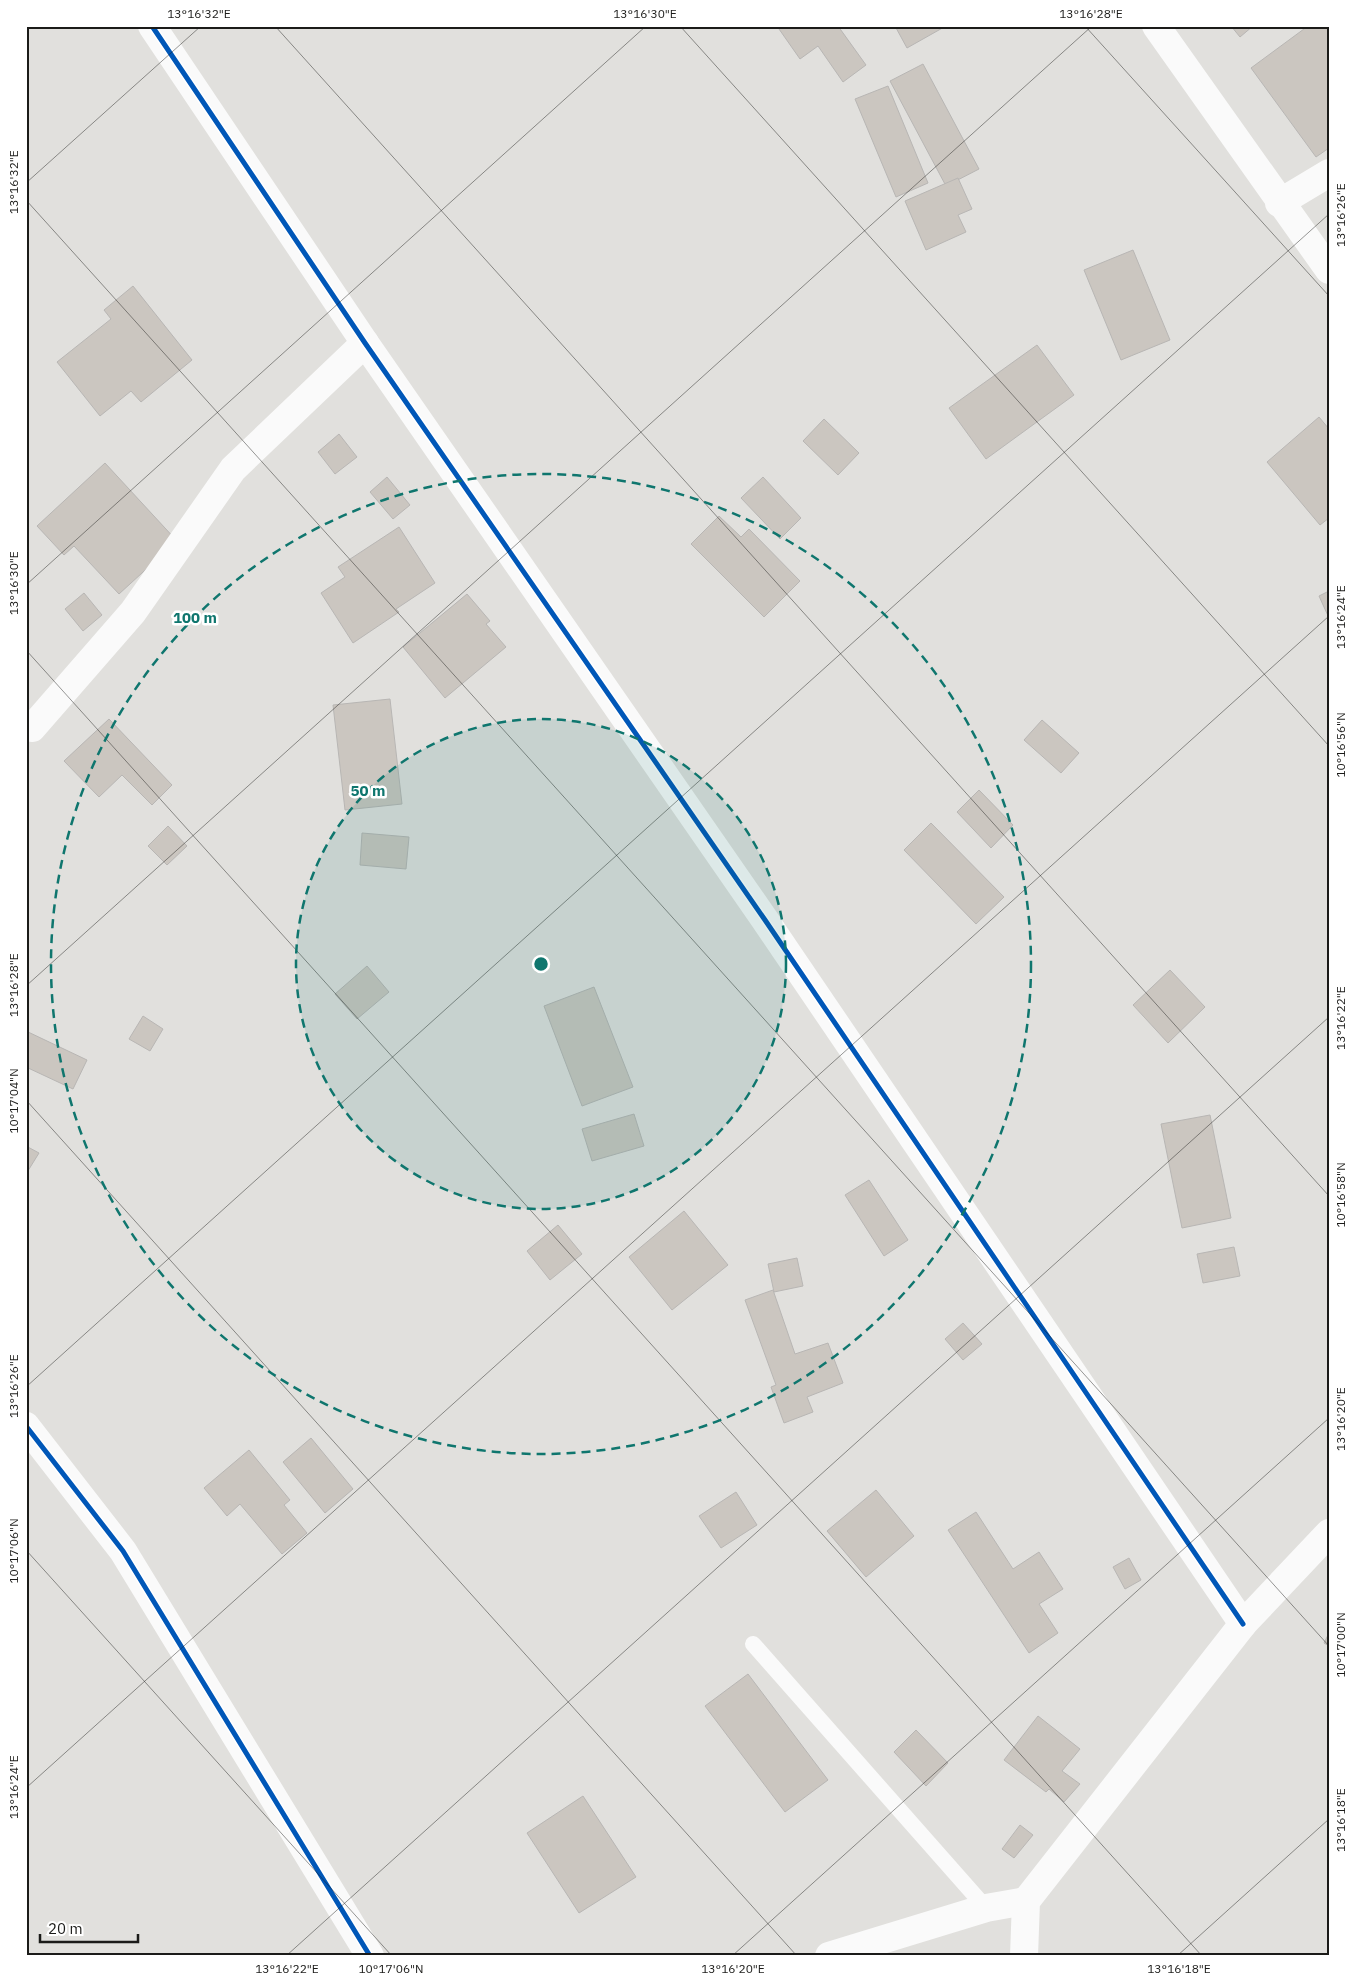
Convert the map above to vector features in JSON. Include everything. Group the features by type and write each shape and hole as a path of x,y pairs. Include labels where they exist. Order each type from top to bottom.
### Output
{"street":[{"path":"152,26 365,343 765,920 1243,1624"},
{"path":"1156,26 1279,203 1329,270"},
{"path":"1279,203 1329,173"},
{"path":"32,728 133,612 233,469 365,343"},
{"path":"26,1426 123,1551 370,1956"},
{"path":"1024,1956 1026,1901 1243,1624 1329,1533"},
{"path":"829,1956 986,1908 1026,1901"}],"lane":[{"path":"753,1644 986,1908"}],"building":[{"path":"784,26 838,26 866,65 843,82 818,46 800,59 779,29"},
{"path":"895,26 946,26 907,48"},
{"path":"1231,26 1253,26 1240,37"},
{"path":"1308,26 1329,28 1329,148 1316,157 1251,68"},
{"path":"923,64 979,169 946,186 890,81"},
{"path":"888,86 928,183 896,197 855,99"},
{"path":"958,178 972,209 958,215 966,232 926,250 905,201"},
{"path":"1133,250 1170,340 1121,360 1084,270"},
{"path":"133,286 192,360 141,402 131,391 100,416 57,362 111,319 104,310"},
{"path":"1037,345 1074,395 986,459 949,408"},
{"path":"1319,417 1329,429 1329,518 1320,525 1267,462"},
{"path":"824,419 859,453 838,475 803,441"},
{"path":"339,434 357,457 335,474 318,452"},
{"path":"105,463 177,541 119,594 74,546 64,555 37,526"},
{"path":"387,477 410,505 393,519 370,492"},
{"path":"763,477 801,518 780,539 741,498"},
{"path":"719,516 741,537 749,529 800,581 764,617 691,544"},
{"path":"399,527 435,583 396,609 399,612 353,643 321,593 345,577 338,567"},
{"path":"1329,591 1329,618 1319,596"},
{"path":"84,593 102,615 83,631 65,609"},
{"path":"467,594 490,621 486,624 506,647 445,698 403,647"},
{"path":"390,699 402,804 345,810 333,705"},
{"path":"109,719 172,785 152,805 122,775 99,797 64,761"},
{"path":"1042,720 1079,753 1061,773 1024,740"},
{"path":"979,790 1013,825 991,848 957,812"},
{"path":"931,823 1004,897 976,924 904,850"},
{"path":"168,826 187,846 167,865 148,846"},
{"path":"362,833 409,837 406,869 360,865"},
{"path":"367,966 389,992 357,1019 335,994"},
{"path":"1170,970 1205,1007 1168,1043 1133,1005"},
{"path":"594,987 633,1087 582,1106 544,1006"},
{"path":"143,1016 163,1029 150,1051 129,1039"},
{"path":"26,1031 87,1060 73,1089 26,1067"},
{"path":"634,1114 644,1146 592,1161 582,1129"},
{"path":"1210,1115 1231,1218 1182,1228 1161,1124"},
{"path":"26,1146 39,1153 26,1174"},
{"path":"869,1180 908,1240 884,1256 845,1195"},
{"path":"684,1211 728,1265 672,1310 629,1257"},
{"path":"558,1225 582,1254 550,1280 527,1251"},
{"path":"1234,1247 1240,1276 1203,1283 1197,1254"},
{"path":"797,1258 803,1286 774,1292 768,1264"},
{"path":"773,1290 795,1354 828,1343 843,1383 807,1397 813,1412 784,1423 771,1387 776,1385 745,1300"},
{"path":"963,1323 982,1344 963,1360 945,1339"},
{"path":"311,1438 353,1489 325,1513 283,1462"},
{"path":"249,1450 290,1500 284,1505 307,1533 282,1554 240,1504 227,1516 204,1488"},
{"path":"876,1490 914,1536 866,1577 827,1531"},
{"path":"736,1492 757,1525 721,1548 699,1516"},
{"path":"976,1512 1013,1569 1039,1552 1063,1589 1039,1604 1058,1633 1029,1653 948,1530"},
{"path":"1129,1558 1141,1580 1125,1589 1113,1567"},
{"path":"1329,1633 1329,1646 1324,1643"},
{"path":"748,1674 828,1780 785,1812 705,1706"},
{"path":"1038,1716 1080,1749 1062,1771 1080,1784 1064,1802 1049,1789 1046,1792 1004,1760"},
{"path":"916,1730 948,1763 926,1786 894,1752"},
{"path":"583,1796 636,1877 579,1913 527,1833"},
{"path":"1020,1825 1033,1835 1014,1858 1002,1849"}],"cycle path":[{"path":"152,26 365,343 765,920 1243,1624"},
{"path":"26,1426 123,1551 370,1956"}]}
